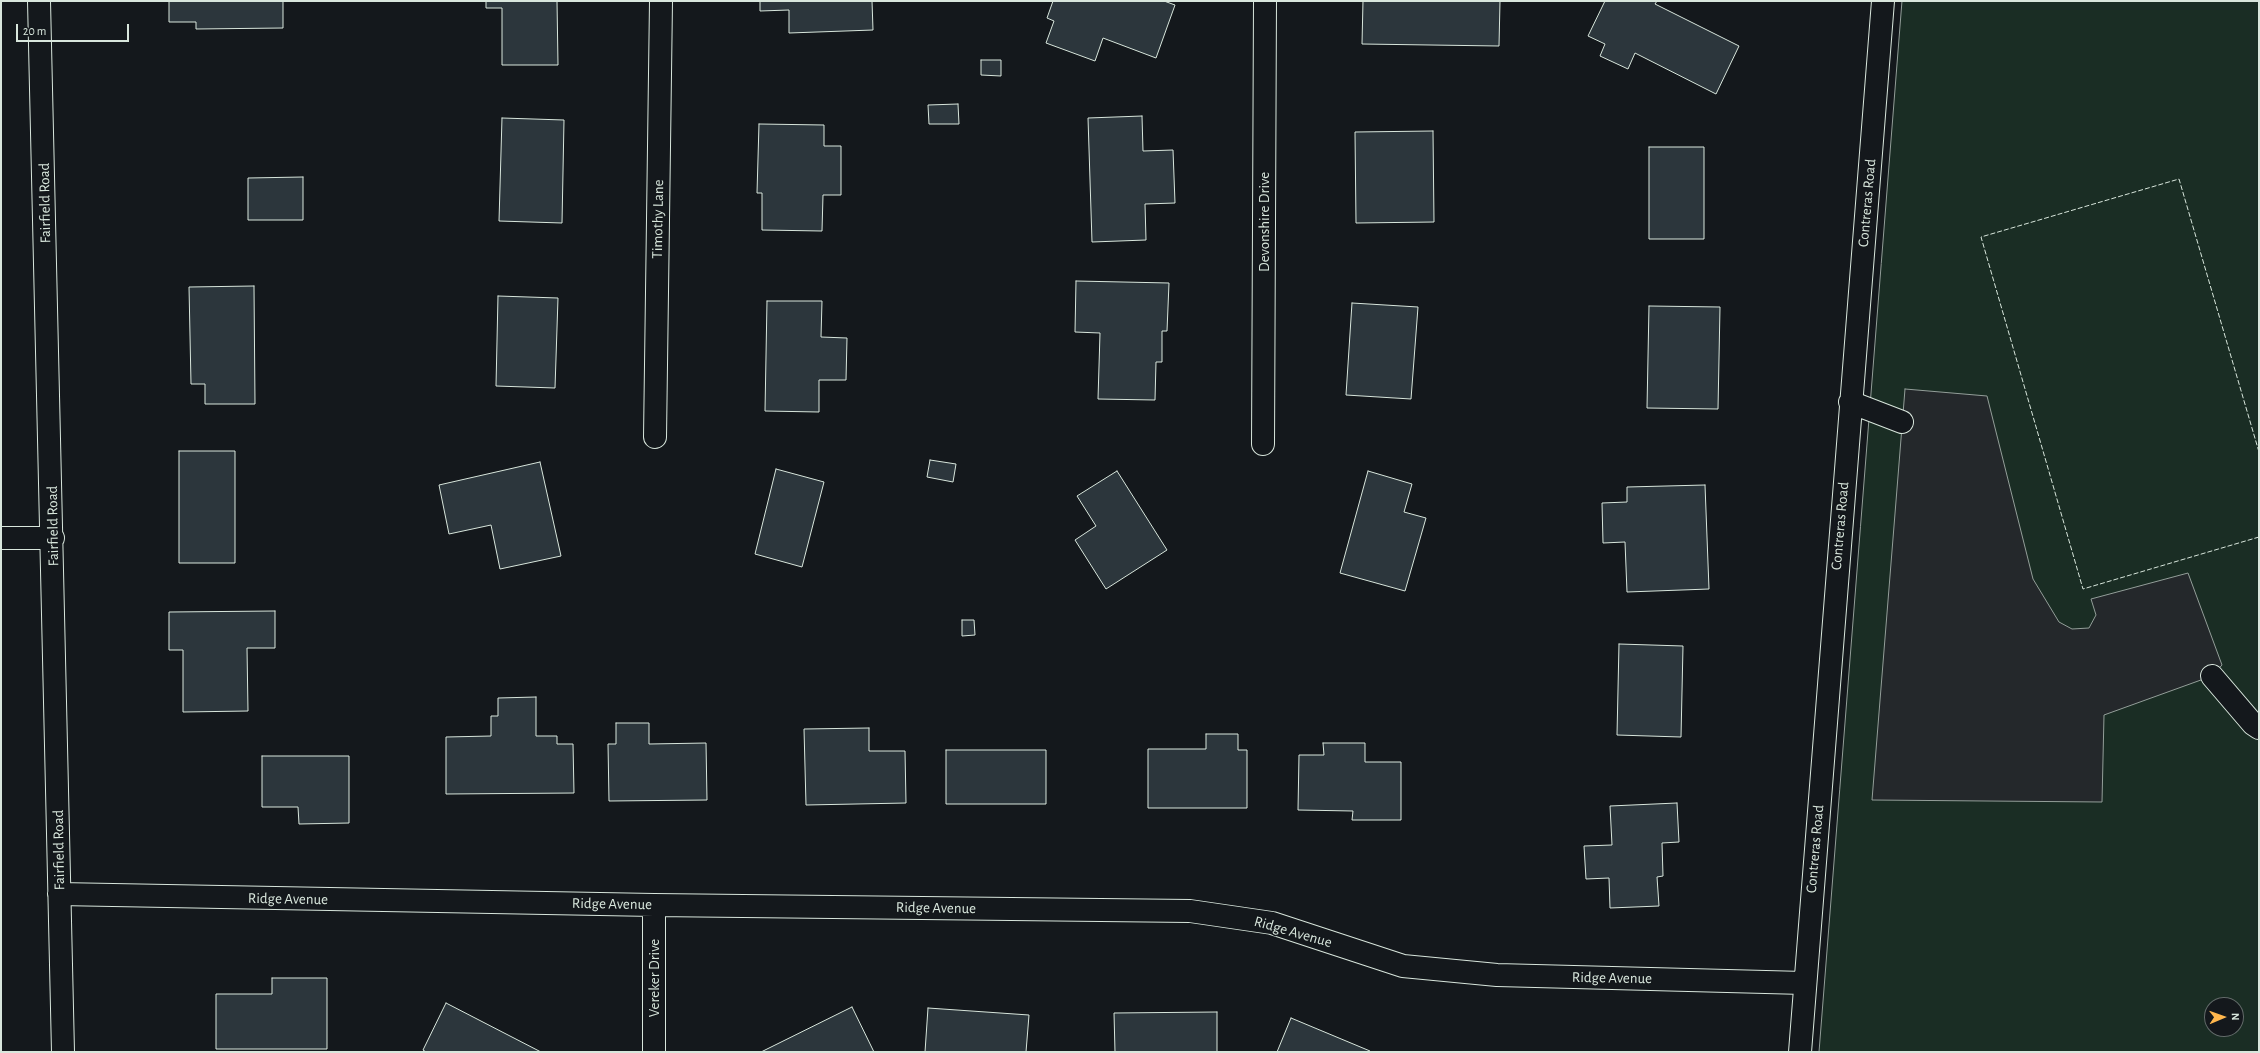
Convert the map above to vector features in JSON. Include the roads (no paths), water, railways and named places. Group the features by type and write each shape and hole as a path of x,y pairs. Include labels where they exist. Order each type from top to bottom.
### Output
{"street":[{"name":"Fairfield Road","path":"39,1 53,538 59,894 64,1052"},
{"name":"Timothy Lane","path":"655,436 662,1"},
{"name":"Devonshire Drive","path":"1263,444 1265,1"},
{"name":"Contreras Road","path":"1800,1052 1804,983 1883,1"},
{"path":"1850,402 1902,422"},
{"path":"1,538 53,538"},
{"path":"2212,676 2253,724 2259,728"},
{"name":"Ridge Avenue","path":"59,894 654,905 1190,911 1272,923 1403,966 1497,976 1804,983"},
{"name":"Vereker Drive","path":"654,905 654,1052"}]}
